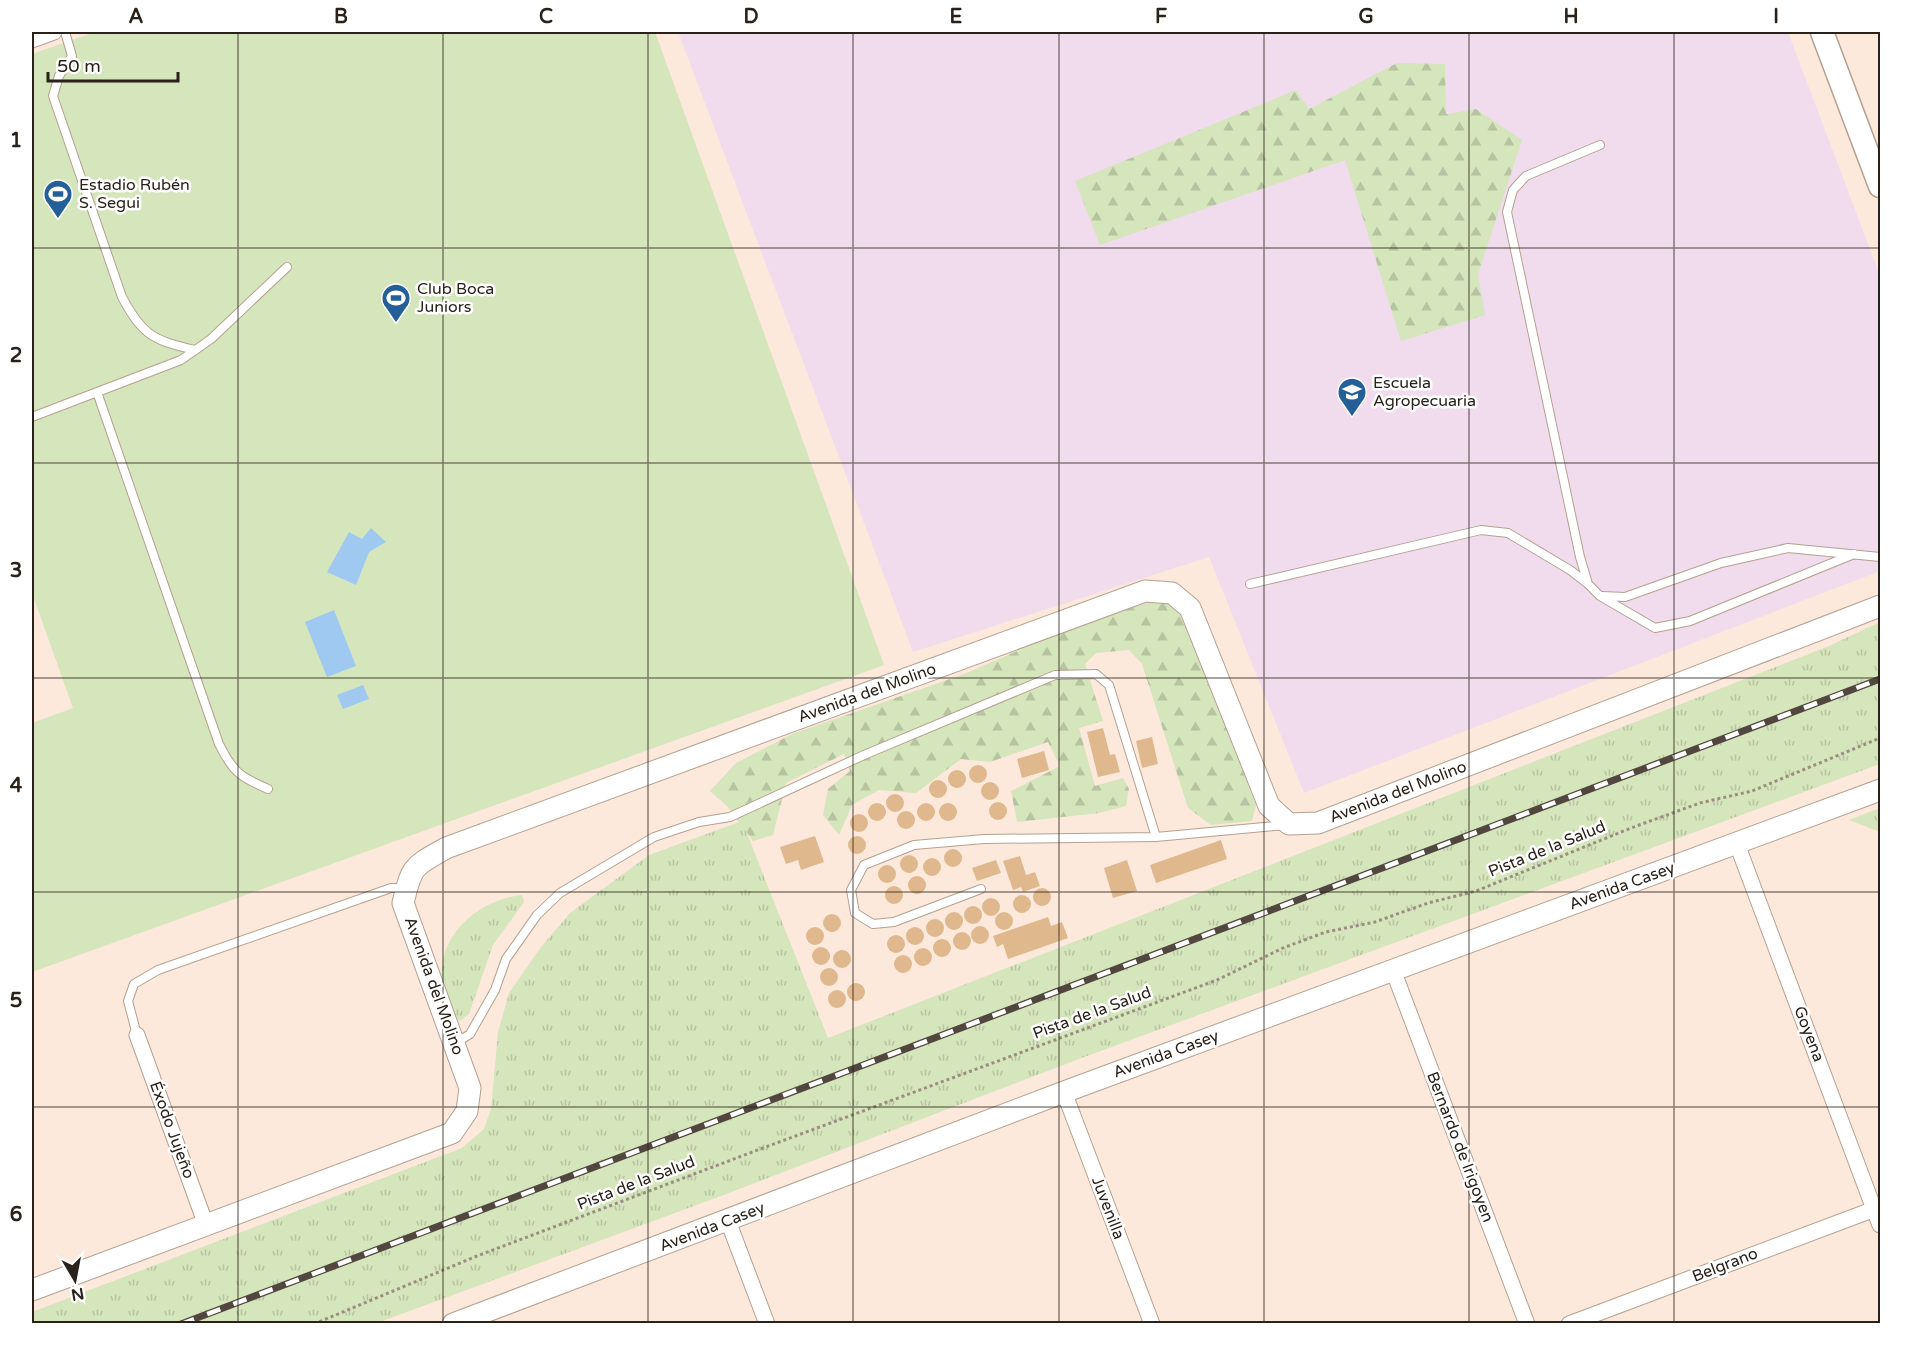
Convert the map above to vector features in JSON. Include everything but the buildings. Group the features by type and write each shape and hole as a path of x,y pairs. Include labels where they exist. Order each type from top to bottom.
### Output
{"main road":[{"path":"1822,32 1881,186"}],"street":[{"path":"32,40 54,32"},
{"name":"Avenida del Molino","path":"32,1290 452,1133 467,1111 470,1088 404,903 410,873 423,861 446,848 1145,591 1172,593 1190,608 1269,806 1289,824 1317,823 1881,606"},
{"name":"Avenida Casey","path":"453,1323 728,1221 1064,1092 1737,844 1861,795 1881,790"},
{"name":"Goyena","path":"1737,844 1878,1208 1881,1225"},
{"name":"Bernardo de Irigoyen","path":"1393,970 1527,1323"},
{"name":"Éxodo Jujeño","path":"137,1035 206,1225"},
{"name":"Juvenilla","path":"1064,1092 1152,1323"},
{"name":"Belgrano","path":"1569,1323 1878,1208"},
{"path":"728,1221 767,1323"}],"lane":[{"path":"65,32 72,56 59,76 53,96 122,297 136,322 159,342 195,350"},
{"path":"1588,584 1507,212 1513,190 1526,176 1600,145"},
{"path":"32,417 181,360 211,339 287,267"},
{"path":"96,392 219,744 228,763 240,776 268,789"},
{"path":"1250,584 1481,530 1508,533 1570,570 1600,596 1655,628 1690,621 1854,554"},
{"path":"1600,596 1626,597 1721,563 1788,548 1881,557"},
{"path":"454,1044 470,1034 495,990 506,959 537,915 560,893 654,837 699,822 730,817 864,755 1055,675 1096,674 1109,685 1156,837"},
{"path":"981,889 894,922 873,924 855,913 851,890 864,865 914,845 984,839 1156,837 1289,824"},
{"path":"137,1035 128,1001 134,984 158,970 391,888 407,888"}],"path":[{"name":"Pista de la Salud","path":"314,1323 477,1256 708,1168 1217,980 1294,944 1326,932 1375,922 1428,903 1476,891 1631,828 1700,803 1752,791 1881,738"}],"shaded area":[{"name":"Escuela Agropecuaria","path":"678,32 1788,32 1880,276 1880,571 1304,793 1209,557 913,652"}],"green space":[{"name":"Club Boca Juniors","path":"95,32 655,32 884,665 32,972 32,723 73,708 32,593 32,54"},
{"path":"1397,63 1445,64 1446,114 1476,109 1522,140 1478,274 1485,315 1401,341 1345,160 1100,245 1075,181 1296,90 1309,109"},
{"path":"1148,603 1170,604 1184,619 1256,805 1252,821 1211,825 1188,808 1142,664 1129,650 1096,653 1085,664 1103,721 1079,728 1095,786 1123,778 1129,789 1126,806 1099,813 1017,822 1011,791 1060,766 1048,742 990,762 961,759 916,793 879,790 852,805 839,835 823,815 828,789 850,771 844,754 786,783 773,835 753,841 728,807 710,791 736,763 792,734 964,674 1091,619"},
{"path":"1880,622 1880,764 1079,1059 721,1196 377,1323 32,1324 32,1312 462,1148 484,1129 491,1109 498,1032 509,993 541,947 570,913 649,855 742,821 828,1038 1829,646"},
{"path":"1880,808 1880,832 1849,820"},
{"path":"522,895 524,902 493,945 469,1014 460,1021 449,1005 442,975 444,958 450,942 472,915 487,905"}],"water":[{"path":"371,528 386,542 369,552 356,585 327,572 349,532 362,539"},
{"path":"334,610 356,666 327,677 305,622"},
{"path":"363,685 369,699 343,709 337,695"}],"railway":[{"path":"181,1324 1880,679"}],"place":[{"name":"Estadio Rubén S. Segui","path":"58,220"},
{"name":"Club Boca Juniors","path":"396,324"},
{"name":"Escuela Agropecuaria","path":"1352,418"}]}
